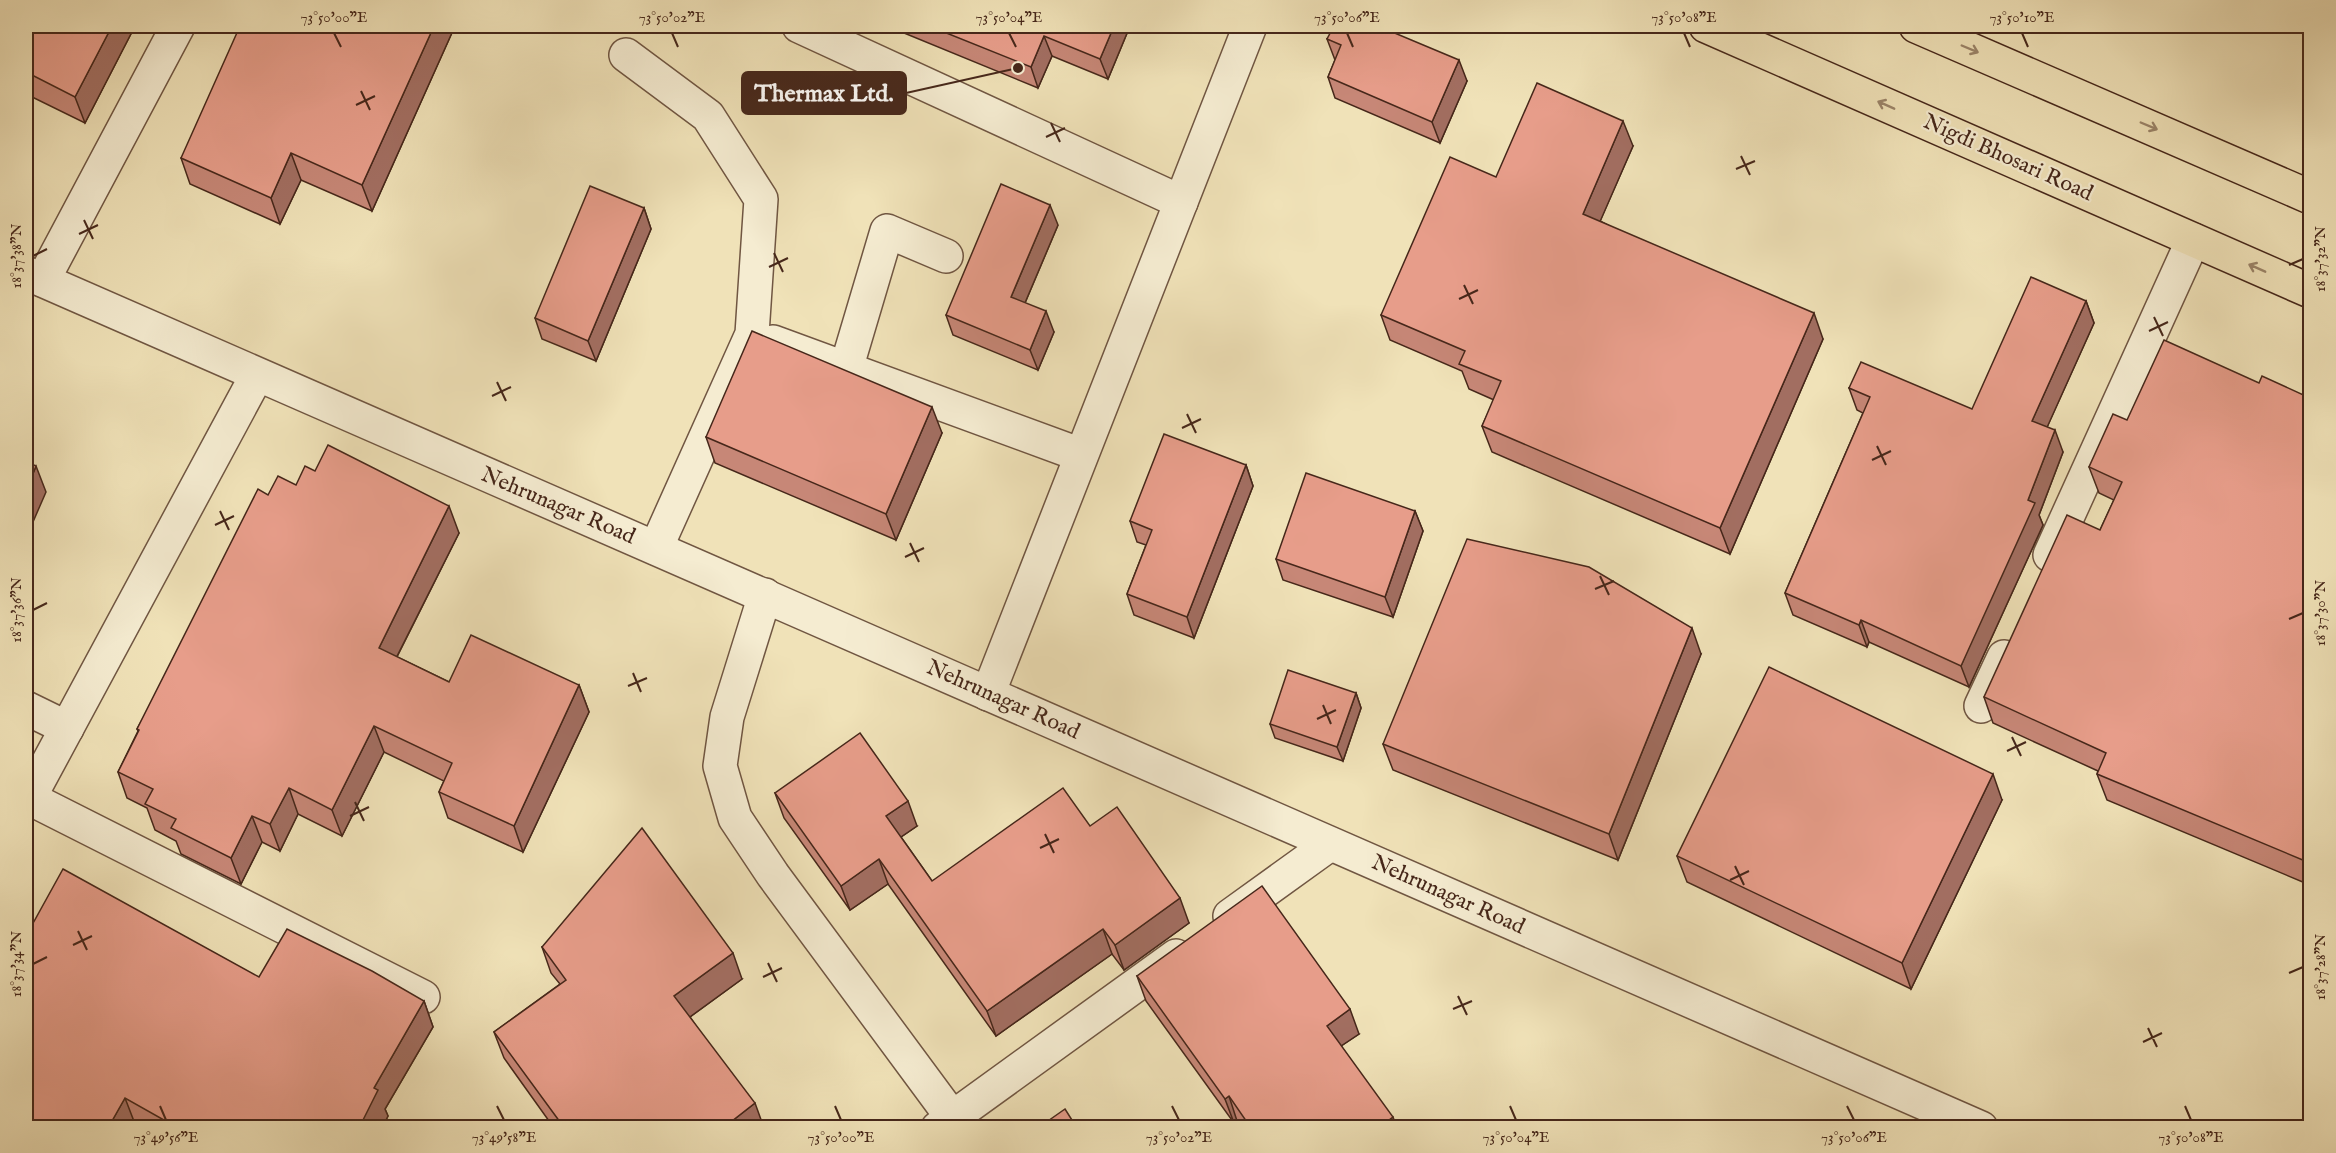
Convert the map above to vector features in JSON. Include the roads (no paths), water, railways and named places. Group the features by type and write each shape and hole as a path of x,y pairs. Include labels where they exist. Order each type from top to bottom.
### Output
{"main road":[{"name":"Nigdi Bhosari Road","path":"1706,26 2310,291"},
{"path":"1916,26 2310,197"}],"street":[{"path":"34,277 178,26"},
{"path":"799,26 1181,202"},
{"path":"988,694 1250,26"},
{"path":"626,55 708,116 761,199 752,334 656,548"},
{"path":"846,369 887,231 946,256"},
{"path":"2035,587 2193,240"},
{"name":"Nehrunagar Road","path":"34,277 1981,1128"},
{"path":"752,334 1081,455"},
{"path":"257,375 27,801 423,997"},
{"path":"765,595 725,727 720,766 735,818 950,1124 1330,844"},
{"path":"1981,706 2016,630"},
{"path":"26,708 67,728"}],"place":[{"name":"Thermax Ltd.","path":"1018,68"}]}
